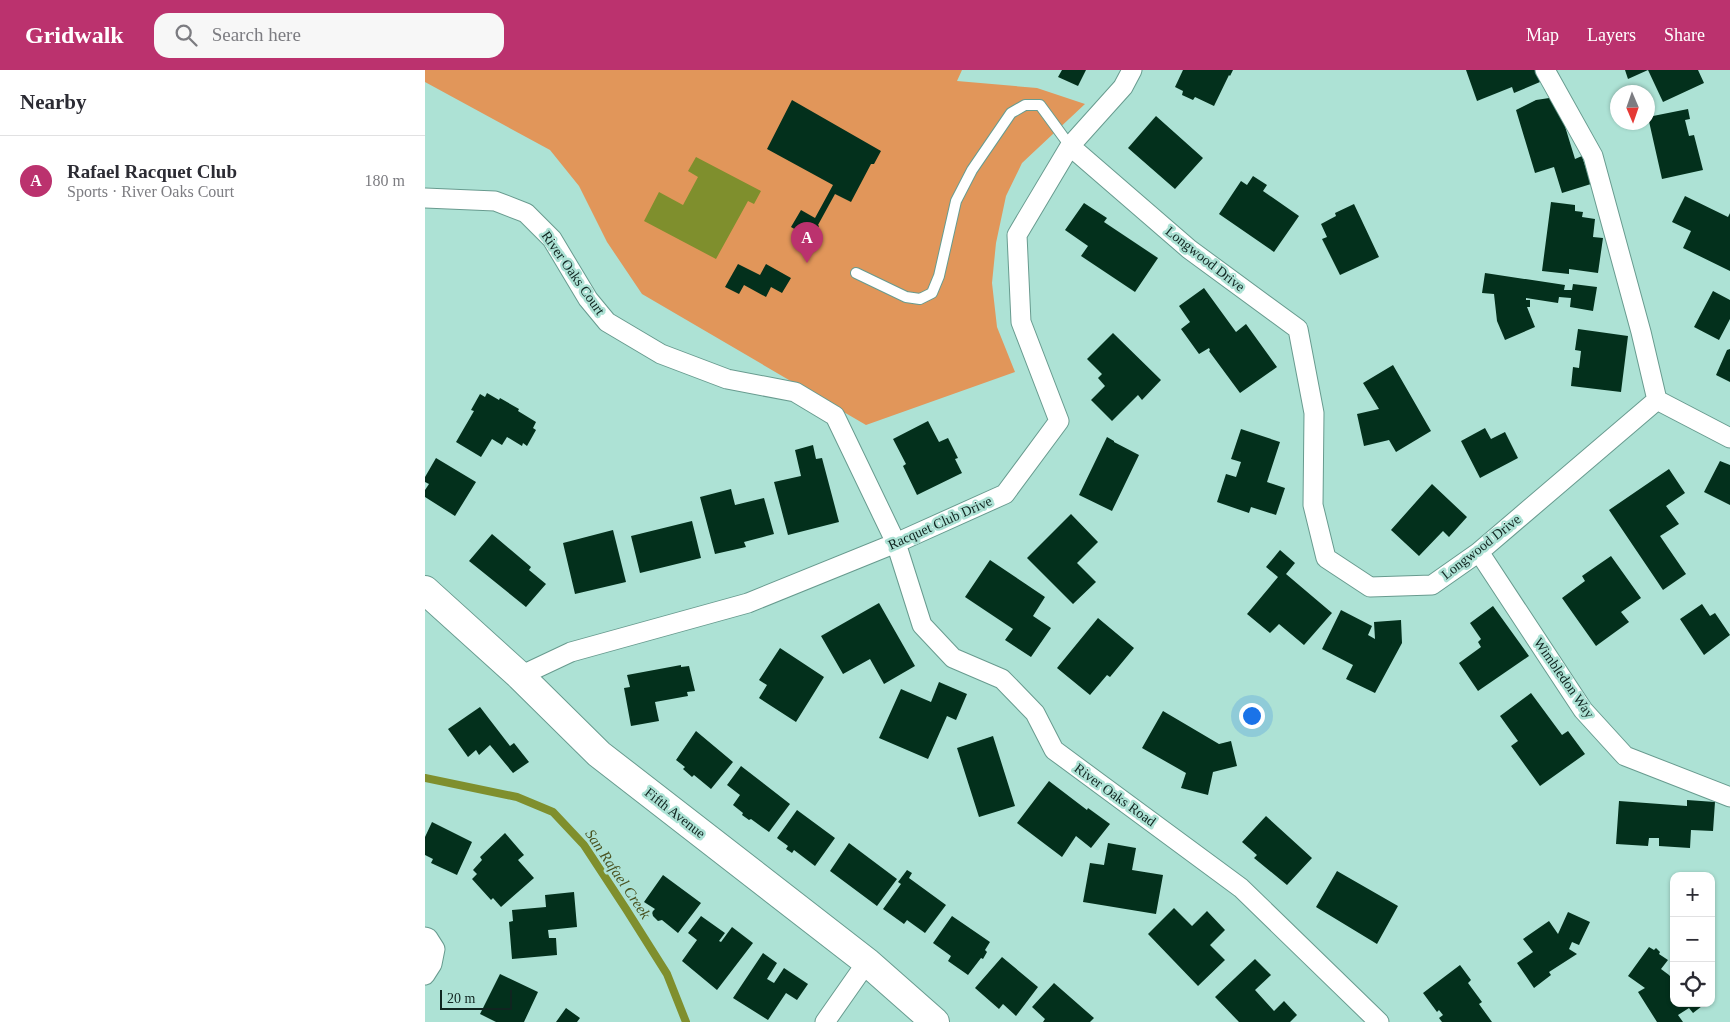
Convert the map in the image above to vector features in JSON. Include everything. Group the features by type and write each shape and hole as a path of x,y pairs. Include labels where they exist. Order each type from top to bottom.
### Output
{"street":[{"path":"1545,70 1593,156 1641,332 1657,400 1730,438"},
{"name":"Racquet Club Drive","path":"520,676 571,652 748,603 896,543 1005,494 1059,420 1021,322 1017,235 1070,146 1128,78"},
{"name":"Longwood Drive","path":"1070,146 1189,249 1298,330 1314,413 1313,505 1326,558 1369,587 1432,585 1479,552 1657,400"},
{"name":"River Oaks Court","path":"425,198 495,201 526,213 552,239 589,300 607,322 661,354 727,379 795,392 835,416 896,543"},
{"name":"River Oaks Road","path":"896,543 922,625 953,658 1002,679 1035,713 1054,750 1241,888 1379,1022"},
{"name":"Wimbledon Way","path":"1479,552 1583,710 1625,756 1730,797"},
{"name":"Fifth Avenue","path":"425,590 520,676 599,754 867,962 935,1022"},
{"path":"425,975 432,964 430,943"},
{"path":"825,1022 867,962"}],"lane":[{"path":"856,273 906,297 920,300 932,293 939,276 957,201 972,170 1011,113 1025,105 1041,105 1070,146"}],"shaded area":[{"path":"425,70 962,70 957,81 1037,88 1085,104 1022,163 1006,196 996,243 992,283 997,327 1015,372 866,425 642,294 607,242 579,186 550,150 425,82"},
{"path":"696,157 761,191 754,204 748,201 716,259 644,221 659,192 683,205 698,177 688,171"}],"building":[{"path":"1062,70 1086,70 1078,86 1058,77"},
{"path":"1183,70 1233,70 1214,106 1195,97 1193,100 1182,95 1183,91 1175,87"},
{"path":"1466,70 1535,70 1540,82 1514,93 1512,87 1477,101"},
{"path":"1625,70 1648,70 1628,79"},
{"path":"1648,70 1698,70 1704,83 1663,102"},
{"path":"1556,97 1575,159 1582,156 1591,184 1562,193 1554,167 1535,173 1516,110 1536,100"},
{"path":"792,100 881,151 874,164 871,164 851,202 835,194 812,239 791,227 801,210 815,218 833,185 767,149"},
{"path":"1688,109 1690,119 1685,120 1689,136 1694,135 1703,170 1662,179 1651,130 1655,130 1655,116"},
{"path":"1156,116 1203,158 1175,189 1128,148"},
{"path":"1253,176 1267,185 1263,191 1299,216 1274,252 1219,214 1241,181 1247,185"},
{"path":"1685,196 1728,217 1730,213 1730,271 1683,248 1691,231 1672,222"},
{"path":"1551,202 1575,205 1575,211 1583,212 1582,217 1595,219 1593,237 1603,238 1598,273 1569,269 1569,274 1542,271"},
{"path":"1084,203 1107,218 1104,222 1158,258 1135,292 1081,256 1088,246 1065,230"},
{"path":"1354,204 1379,257 1340,275 1322,239 1327,237 1321,224 1336,216 1335,213"},
{"path":"738,264 760,275 766,264 791,278 782,293 771,287 766,297 744,285 739,294 725,287"},
{"path":"1485,273 1565,285 1564,290 1572,290 1573,284 1597,287 1593,311 1570,307 1571,298 1559,297 1558,303 1526,298 1526,300 1530,300 1530,307 1527,307 1535,327 1505,340 1497,321 1494,294 1482,293"},
{"path":"1204,288 1236,332 1246,324 1277,367 1240,393 1209,351 1209,348 1199,354 1181,329 1190,322 1179,306"},
{"path":"1713,291 1730,300 1730,319 1719,340 1694,327"},
{"path":"1578,329 1628,336 1621,392 1571,386 1573,367 1579,368 1581,351 1575,350"},
{"path":"1113,333 1161,380 1142,400 1138,395 1112,421 1091,400 1105,386 1098,378 1102,374 1087,359"},
{"path":"1730,349 1730,382 1716,375 1727,350"},
{"path":"1393,365 1431,431 1396,452 1389,440 1364,446 1357,414 1379,409 1363,383"},
{"path":"487,393 519,409 518,411 536,422 533,428 536,430 527,446 523,443 522,446 507,437 502,445 492,439 481,457 456,442 474,411 471,410 480,394 485,397"},
{"path":"928,421 939,442 948,438 958,458 955,459 962,473 917,495 903,466 906,464 893,439"},
{"path":"1485,428 1491,439 1505,432 1518,458 1480,478 1461,441"},
{"path":"1241,429 1280,442 1267,482 1285,488 1276,515 1251,507 1249,513 1217,502 1226,474 1236,477 1241,462 1231,459"},
{"path":"1107,437 1139,455 1112,511 1079,495"},
{"path":"813,445 816,459 822,458 839,522 788,535 774,482 801,476 795,450"},
{"path":"436,458 476,482 455,516 425,497 425,490 429,484 425,482 425,477"},
{"path":"1720,461 1730,465 1730,505 1704,492"},
{"path":"1669,469 1685,493 1666,506 1679,524 1660,536 1686,574 1663,590 1609,510"},
{"path":"1432,484 1467,517 1449,537 1443,531 1419,556 1391,530"},
{"path":"731,489 735,505 764,498 774,534 744,542 746,547 715,554 700,497"},
{"path":"1071,514 1098,542 1077,563 1096,582 1073,604 1027,558"},
{"path":"692,521 701,558 640,573 631,536"},
{"path":"613,530 626,582 575,594 563,543"},
{"path":"492,534 531,567 529,570 546,584 526,607 469,561"},
{"path":"1280,550 1295,563 1286,574 1332,613 1304,645 1279,624 1270,633 1247,614 1278,577 1266,567"},
{"path":"1611,556 1641,598 1621,612 1629,622 1596,646 1562,598 1585,581 1582,576"},
{"path":"990,560 1045,597 1033,616 1051,628 1031,657 1005,640 1013,629 965,597"},
{"path":"879,603 915,666 884,684 870,659 843,674 821,636"},
{"path":"1702,604 1710,616 1715,613 1730,635 1704,655 1680,619"},
{"path":"1493,606 1529,656 1478,691 1459,663 1481,647 1478,642 1481,639 1470,623"},
{"path":"1341,610 1372,626 1368,635 1375,639 1374,622 1401,620 1402,643 1375,693 1346,679 1353,665 1322,649"},
{"path":"1098,618 1134,648 1110,677 1107,675 1090,695 1057,668"},
{"path":"780,648 824,677 796,722 759,698 767,685 759,680"},
{"path":"681,665 681,667 689,666 695,691 687,692 688,696 655,702 659,721 631,726 624,688 630,687 627,675"},
{"path":"939,682 967,694 956,720 947,716 928,759 879,738 901,689 931,702"},
{"path":"1531,693 1562,735 1568,731 1585,754 1540,786 1511,746 1518,741 1500,716"},
{"path":"480,707 510,746 514,743 529,762 513,773 490,745 479,755 476,750 468,757 448,729"},
{"path":"1163,711 1219,744 1231,741 1237,766 1213,772 1208,795 1181,788 1186,773 1142,748"},
{"path":"696,731 733,762 711,789 694,775 692,777 683,769 685,767 676,760"},
{"path":"993,736 1015,806 979,817 957,748"},
{"path":"741,766 790,804 769,832 742,815 743,813 733,805 740,795 727,785"},
{"path":"1049,781 1087,810 1088,808 1110,824 1091,848 1076,836 1062,857 1017,823"},
{"path":"1687,800 1715,802 1713,831 1691,830 1690,848 1659,846 1659,838 1649,838 1648,846 1616,844 1619,801 1687,806"},
{"path":"797,810 835,838 815,866 794,850 792,853 786,849 788,846 777,838"},
{"path":"1266,816 1312,858 1287,885 1254,858 1257,855 1242,842"},
{"path":"432,822 472,842 457,875 431,863 433,859 425,855 425,837"},
{"path":"505,833 524,855 518,860 534,878 501,907 493,898 491,900 472,879 477,874 473,870 482,860 480,857"},
{"path":"849,843 897,879 877,906 830,871"},
{"path":"1108,843 1136,848 1132,870 1163,875 1156,914 1083,902 1090,863 1104,865"},
{"path":"907,870 912,873 909,878 946,905 925,933 907,920 904,924 883,909 901,884 898,882"},
{"path":"1337,871 1398,906 1377,944 1316,907"},
{"path":"663,875 701,903 678,933 662,920 658,921 652,912 655,909 644,902"},
{"path":"574,892 577,927 548,930 549,938 556,938 557,955 512,959 509,922 513,921 512,910 546,907 545,895"},
{"path":"1174,908 1192,926 1207,911 1225,930 1210,945 1225,960 1198,986 1148,934"},
{"path":"1568,912 1590,922 1579,945 1572,942 1569,949 1577,954 1549,972 1551,975 1534,988 1517,963 1533,952 1523,939 1549,921 1558,934"},
{"path":"701,916 725,933 719,941 721,942 732,927 753,943 717,990 682,961 697,940 688,933"},
{"path":"952,916 990,942 985,950 987,952 983,959 981,958 968,975 948,961 951,956 933,943"},
{"path":"1649,947 1654,950 1656,948 1660,952 1659,954 1668,960 1661,969 1670,976 1670,1007 1701,1007 1693,1013 1689,1008 1678,1015 1683,1022 1657,1022 1638,992 1645,988 1628,976"},
{"path":"763,953 777,963 767,979 774,983 784,968 808,984 797,1000 786,993 768,1020 733,998"},
{"path":"1002,957 1038,987 1016,1016 1003,1004 999,1009 975,988"},
{"path":"1255,959 1271,975 1255,990 1274,1011 1284,1001 1297,1015 1290,1022 1239,1022 1215,997"},
{"path":"1460,965 1471,980 1468,983 1482,1002 1479,1004 1492,1022 1442,1022 1439,1018 1443,1015 1439,1010 1437,1012 1423,993"},
{"path":"500,974 538,992 524,1022 496,1022 480,1014"},
{"path":"1054,983 1094,1018 1090,1022 1043,1022 1045,1019 1032,1007"},
{"path":"566,1008 580,1018 577,1022 556,1022"}],"waterway":[{"name":"San Rafael Creek","path":"425,778 517,797 553,812 584,845 626,909 667,974 686,1022"}],"place":[{"name":"Rafael Racquet Club","path":"807,263"}]}
